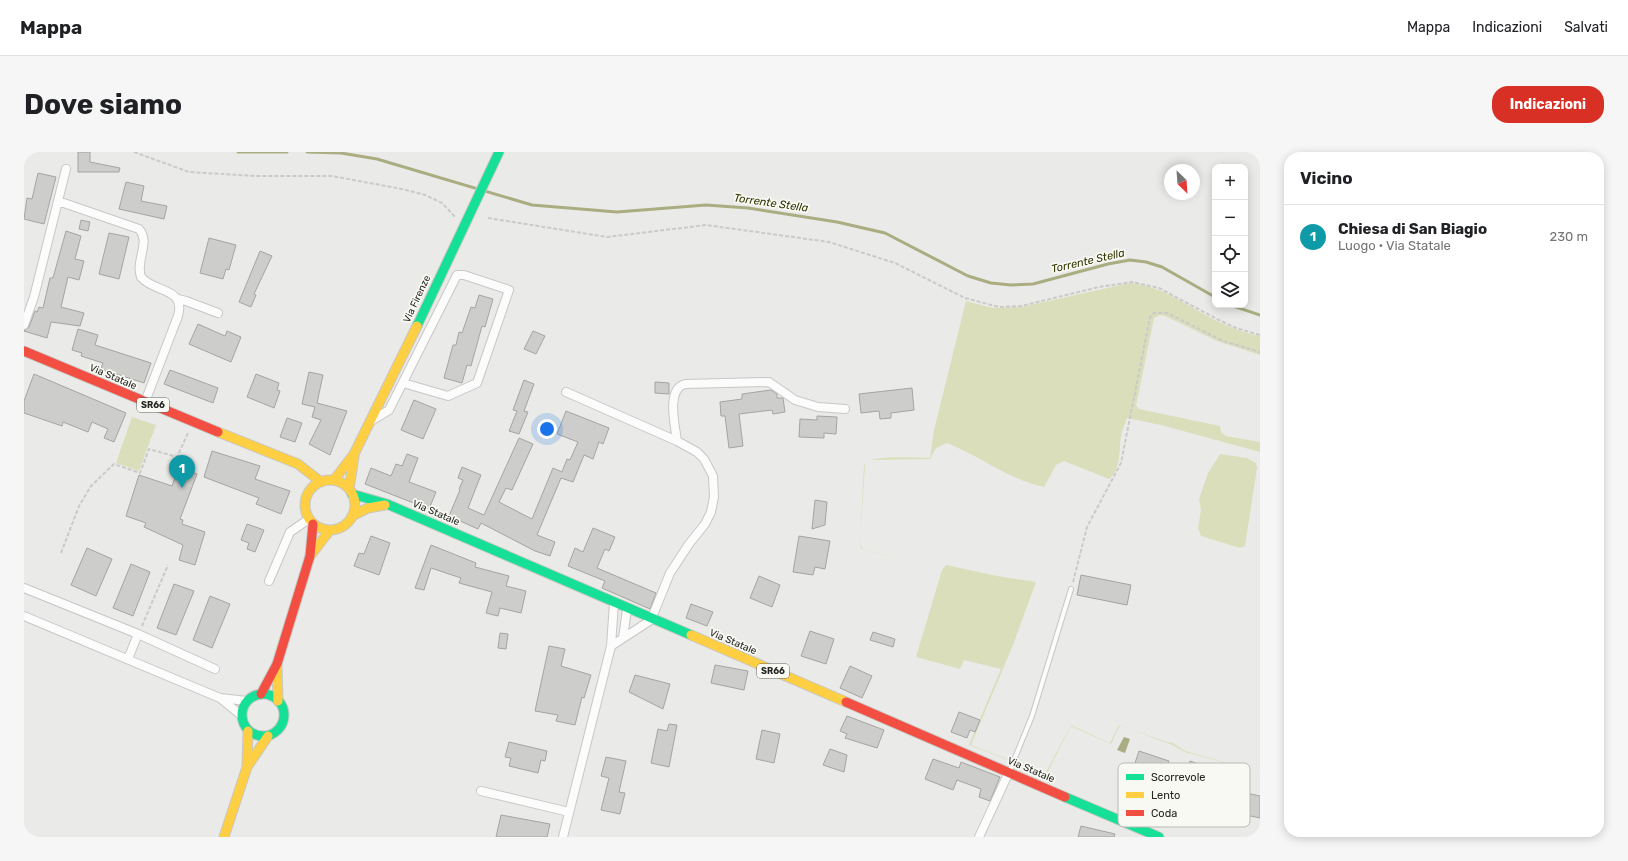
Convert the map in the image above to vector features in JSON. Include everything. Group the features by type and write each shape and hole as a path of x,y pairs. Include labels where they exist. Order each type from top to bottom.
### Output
{"main road":[{"name":"Via Firenze","path":"354,454 499,152"},
{"name":"Via Statale","path":"24,351 282,460 298,464 321,482"},
{"path":"261,694 277,664 310,556 311,521 305,506 306,500 310,491 321,482 334,480 354,454"},
{"path":"311,521 324,530 330,530 343,526 352,516 355,509 351,491 354,454"},
{"name":"Via Statale","path":"282,460 302,477 310,491"},
{"name":"SR66","path":"334,480 351,491"},
{"name":"Via Statale","path":"351,491 387,504 651,620 1118,819"},
{"path":"352,516 368,508 387,504"},
{"path":"310,556 330,530"},
{"path":"224,837 247,767 268,736 277,731 282,722 284,712 278,701 277,664"},
{"path":"268,736 260,736 248,731 243,724 242,716 247,701 261,694 268,695 278,701"},
{"path":"247,767 248,731"},
{"name":"Via Statale","path":"1136,827 1159,837"}],"street":[{"path":"24,325 34,298 66,169"},
{"path":"58,201 139,228 144,240 140,266 141,277 150,284 172,294 178,299 186,300 218,313"},
{"path":"371,421 389,410 457,275 464,275 509,290 477,383 448,396 403,383"},
{"path":"145,402 178,316 178,299"},
{"path":"677,441 674,396 678,388 685,384 769,382 795,400 818,407 845,409"},
{"path":"566,392 677,441 697,452 710,467 713,476 714,498 711,512 705,524 689,544 670,573 651,620 611,646"},
{"path":"269,581 290,532 311,521"},
{"path":"24,588 138,634 215,669"},
{"path":"563,837 611,646 614,603"},
{"path":"623,638 627,609"},
{"path":"24,616 220,698 242,716"},
{"path":"128,659 138,634"},
{"path":"220,698 247,701"},
{"path":"979,837 1009,772"},
{"path":"481,791 569,812"}],"lane":[{"path":"1009,772 1032,716 1071,589"}],"path":[{"path":"134,152 189,172 256,176 332,176 402,189 425,195 442,203 454,217 466,223"},
{"path":"488,218 607,237 706,225 829,242 895,263 965,298 999,307 1021,306 1099,287 1133,282 1159,288 1236,328 1260,335"},
{"path":"1071,589 1087,527 1121,462 1150,317 1154,313 1167,313 1224,341 1260,352"},
{"path":"61,553 73,518 91,486 114,464 140,473 149,449 177,457 193,422"},
{"path":"138,634 168,565"}],"shaded area":[{"path":"1130,283 1154,288 1176,298 1219,322 1260,336 1260,355 1217,341 1165,316 1160,315 1154,318 1136,406 1139,409 1220,426 1221,432 1226,436 1260,442 1260,452 1161,425 1127,418 1121,436 1118,465 1116,471 1109,479 1064,461 1056,465 1044,487 1019,479 947,443 936,448 930,459 872,460 880,458 906,457 930,458 934,430 966,301 993,308 1021,307"},
{"path":"132,417 156,425 139,471 116,463"},
{"path":"1220,454 1247,458 1256,463 1257,468 1245,546 1240,548 1201,536 1198,528 1201,510 1199,499 1208,473"},
{"path":"866,462 865,466 860,540 864,466"},
{"path":"860,540 862,549 942,570 861,549"},
{"path":"946,565 997,576 1036,582 1013,645 971,745 1045,774 1071,725 1110,743 1120,725 1111,744 1071,726 1046,775 969,745 1001,669 964,660 960,669 916,657 942,570"},
{"path":"1131,729 1170,743 1171,742 1185,751 1228,763 1185,752 1172,745"},
{"path":"1124,737 1130,739 1125,753 1117,750"}],"building":[{"path":"78,152 90,152 90,162 120,168 119,172 78,172"},
{"path":"38,173 56,177 44,224 24,219 27,198 32,199"},
{"path":"126,182 144,186 141,201 167,206 164,219 119,209"},
{"path":"81,220 90,222 88,231 79,229"},
{"path":"66,231 81,236 75,259 84,261 79,280 68,277 61,307 84,313 80,326 51,322 47,338 24,331 29,327 35,311 37,312 39,307 43,308 50,278 53,278"},
{"path":"109,233 129,237 119,279 99,274"},
{"path":"209,238 236,245 229,270 226,269 223,279 200,273"},
{"path":"260,251 272,256 254,294 256,295 251,307 239,302"},
{"path":"479,295 493,299 485,327 482,326 471,366 467,365 462,383 444,378 453,345 456,345 459,332 462,333 471,307 475,308"},
{"path":"198,324 225,336 227,331 241,337 231,362 189,344"},
{"path":"78,329 98,335 95,345 151,363 144,383 101,369 103,363 81,356 82,353 72,350"},
{"path":"533,331 545,336 536,354 524,349"},
{"path":"170,370 218,388 213,403 164,384"},
{"path":"309,372 323,375 317,403 347,411 330,455 309,444 321,420 312,417 315,407 302,404"},
{"path":"34,374 126,413 114,442 104,438 108,429 92,422 88,432 63,422 62,426 24,413 24,401"},
{"path":"256,374 279,383 277,390 280,391 274,408 247,397"},
{"path":"524,380 534,384 524,411 528,412 519,434 509,431 517,411 513,410"},
{"path":"655,382 669,383 669,394 655,393"},
{"path":"912,388 914,410 891,413 891,418 880,419 879,411 861,413 859,394"},
{"path":"771,390 777,394 777,398 783,398 785,412 773,414 772,410 739,414 743,446 729,448 725,416 721,416 720,402 742,399 742,394"},
{"path":"414,400 436,409 423,439 401,430"},
{"path":"566,411 609,428 603,444 599,442 593,459 584,455 573,482 561,478 537,535 555,542 550,556 535,551 481,523 478,529 449,516 463,480 458,478 462,467 481,475 468,508 484,515 519,438 533,444 512,490 506,488 499,502 532,519 553,468 562,472 567,459 570,460 578,442 557,434"},
{"path":"817,416 837,417 836,434 824,433 824,438 799,437 800,419 817,420"},
{"path":"287,418 302,423 295,442 280,437"},
{"path":"212,451 260,466 255,479 290,491 281,514 256,504 259,498 204,477"},
{"path":"407,454 418,458 409,482 436,492 429,509 365,484 371,468 391,476 396,464 402,466"},
{"path":"179,467 197,474 180,519 183,520 182,524 205,532 195,565 179,560 183,545 144,527 146,523 126,516 139,475 172,486"},
{"path":"815,500 827,502 825,525 812,529"},
{"path":"247,524 264,530 255,552 247,549 249,543 241,540"},
{"path":"593,528 615,537 609,551 605,549 597,568 656,593 650,609 602,588 605,581 568,566 575,548 583,552"},
{"path":"371,536 390,543 379,575 354,566 359,553 364,554"},
{"path":"799,536 830,541 825,569 815,567 813,575 793,572"},
{"path":"431,545 476,563 475,567 509,576 506,586 526,591 521,613 500,608 498,616 486,613 492,592 459,583 461,578 431,568 424,590 415,588"},
{"path":"87,548 112,559 96,596 71,585"},
{"path":"131,564 150,572 133,616 113,608"},
{"path":"1081,575 1131,585 1127,605 1077,595"},
{"path":"759,576 780,585 772,607 750,598"},
{"path":"174,584 194,591 176,635 157,628"},
{"path":"210,596 230,604 212,648 193,640"},
{"path":"691,604 713,612 707,626 686,618"},
{"path":"810,631 834,639 826,664 801,656"},
{"path":"873,632 895,639 893,647 870,640"},
{"path":"500,633 508,634 506,649 498,648"},
{"path":"549,646 565,649 561,666 591,675 584,698 582,697 575,725 556,721 558,715 535,711"},
{"path":"715,665 748,671 744,690 711,683"},
{"path":"850,666 872,676 862,698 840,688"},
{"path":"635,675 670,684 663,709 629,692"},
{"path":"959,712 980,720 975,732 970,730 967,738 951,732"},
{"path":"847,716 884,730 877,748 845,738 847,734 840,731"},
{"path":"669,724 677,725 669,767 651,763 658,729 667,731"},
{"path":"762,730 780,734 774,763 756,759"},
{"path":"509,742 547,751 545,761 541,760 538,773 509,766 511,758 505,757"},
{"path":"830,749 847,755 844,772 823,765"},
{"path":"1139,751 1169,761 1168,763 1135,763"},
{"path":"606,757 626,761 619,792 625,793 620,814 601,810 609,778 601,776"},
{"path":"933,759 959,768 961,762 1000,777 990,801 979,797 981,789 957,780 953,790 925,779"},
{"path":"1250,794 1260,796 1260,818 1250,816"},
{"path":"501,815 550,824 547,837 496,837"},
{"path":"1081,826 1115,834 1114,837 1078,837"}],"waterway":[{"name":"Torrente Stella","path":"238,152 287,152"},
{"name":"Torrente Stella","path":"307,152 341,153 377,159 532,205 617,212 706,205 748,208 837,222 885,233 968,276 991,283 1011,285 1033,284 1108,264 1130,260 1146,262 1162,267 1212,295"},
{"name":"Torrente Stella","path":"1239,308 1260,315"}],"traffic: fast":[{"path":"417,326 499,152"},
{"path":"352,494 387,504 691,635"},
{"path":"259,694 267,694 278,700 284,711 284,715 284,719 278,730 267,736 259,736 248,730 242,719 242,711 248,700 259,694"},
{"path":"1065,797 1118,820"},
{"path":"1136,827 1159,837"}],"traffic: slow":[{"path":"334,480 354,454 417,326"},
{"path":"218,432 298,464 321,482"},
{"path":"349,489 354,457"},
{"path":"330,480 339,482 348,487 353,496 355,505 353,514 348,523 339,528 330,530 321,528 312,523 307,514 305,505 307,496 312,487 321,482 330,480"},
{"path":"352,516 368,508 385,505"},
{"path":"310,556 330,530"},
{"path":"691,635 846,702"},
{"path":"277,665 278,701"},
{"path":"224,837 247,767 248,731"},
{"path":"247,767 268,736"}],"traffic: jam":[{"path":"24,351 218,432"},
{"path":"261,694 277,664 310,556 313,524"},
{"path":"846,702 1065,797"}],"place":[{"name":"Chiesa di San Biagio","path":"182,488"}]}
